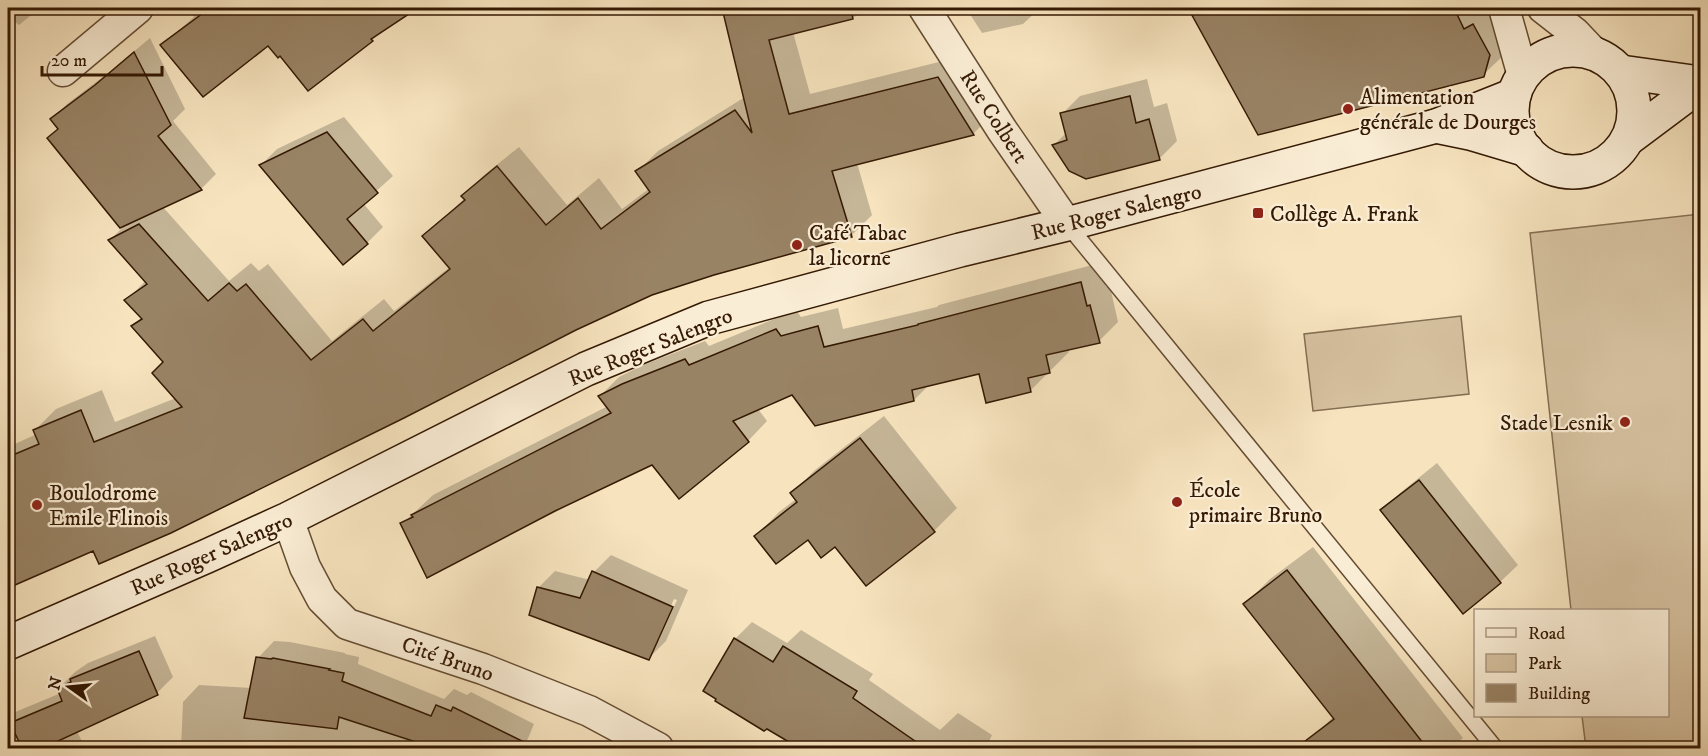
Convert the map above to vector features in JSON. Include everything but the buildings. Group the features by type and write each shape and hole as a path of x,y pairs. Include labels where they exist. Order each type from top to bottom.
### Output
{"street":[{"path":"63,71 138,8"},
{"name":"Rue Colbert","path":"924,8 1002,130 1067,224"},
{"path":"1504,8 1519,86"},
{"path":"1544,8 1575,33 1593,52 1608,60 1621,72 1632,93 1635,115 1629,138"},
{"path":"1593,52 1573,49 1554,53 1536,62 1519,86 1512,109 1518,138 1527,150 1542,164 1560,171 1581,172 1600,166 1617,154 1629,138 1701,84"},
{"path":"1621,72 1701,84"},
{"name":"Rue Roger Salengro","path":"8,643 288,519 586,369 709,318 1436,126 1519,86"},
{"name":"Rue Roger Salengro","path":"1436,126 1470,133 1527,150"},
{"name":"Cité Bruno","path":"288,519 305,567 322,599 346,624 483,669 579,707 658,748"}],"lane":[{"path":"1067,224 1495,748"}],"green space":[{"name":"Stade Lesnik","path":"1700,214 1700,748 1586,748 1582,717 1669,717 1669,609 1571,609 1530,233"},
{"path":"1461,316 1469,394 1313,411 1304,334"}],"place":[{"name":"Alimentation générale de Dourges","path":"1348,109"},
{"name":"Collège A. Frank","path":"1258,213"},
{"name":"Café Tabac la licorne","path":"797,245"},
{"name":"Stade Lesnik","path":"1625,422"},
{"name":"École primaire Bruno","path":"1177,502"},
{"name":"Boulodrome Emile Flinois","path":"37,505"}]}
